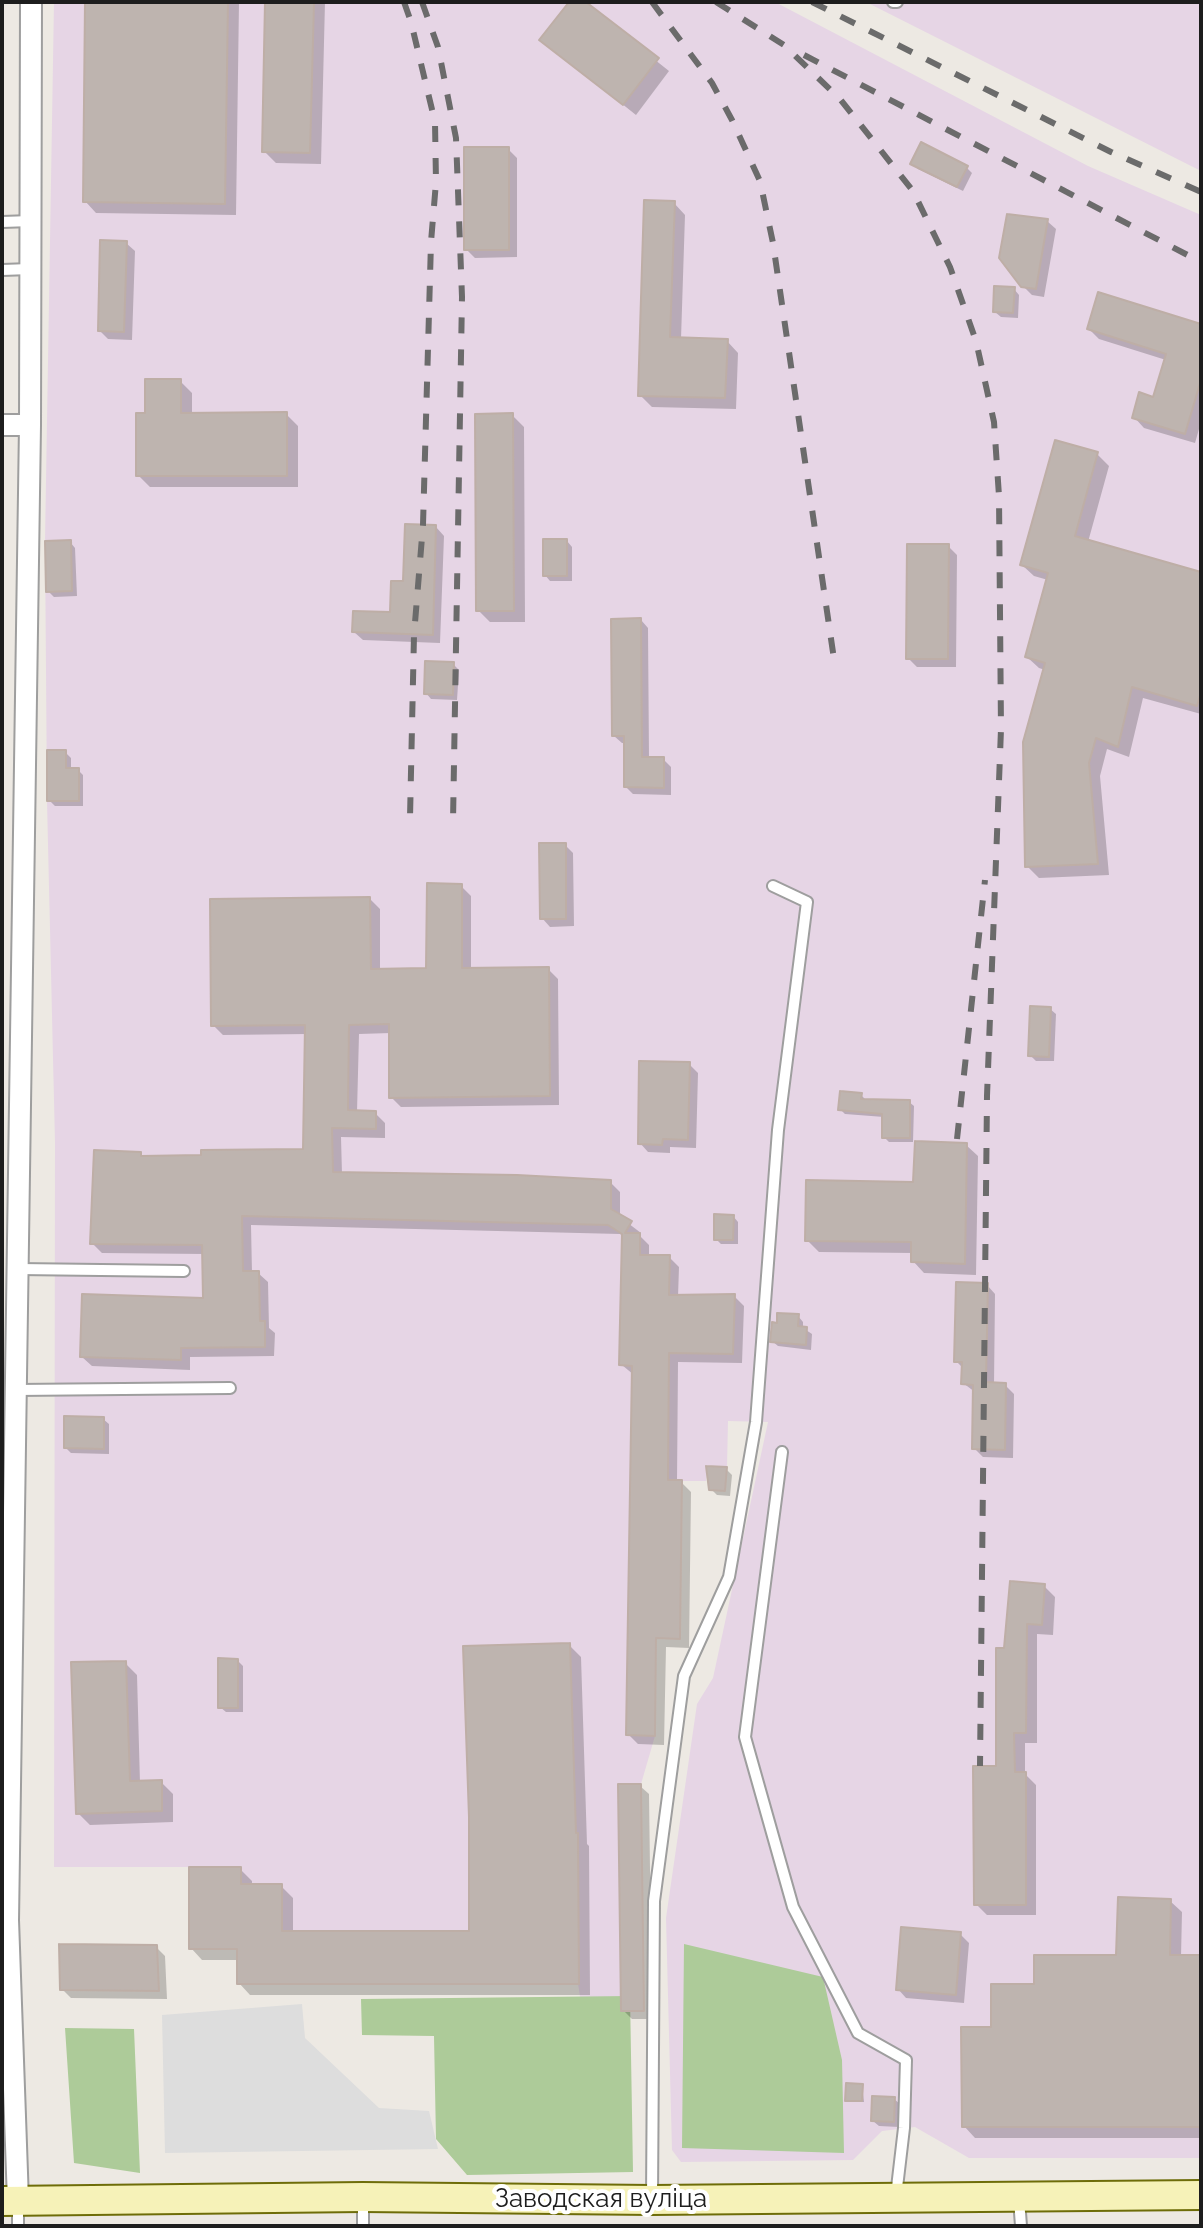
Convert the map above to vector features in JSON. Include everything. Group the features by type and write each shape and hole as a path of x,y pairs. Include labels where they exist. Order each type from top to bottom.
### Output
{"main road":[{"name":"Заводская вуліца","path":"13,2209 363,2197 652,2200 1201,2195"}],"street":[{"path":"13,2209 8,1920 30,425 31,2"},
{"path":"2,425 30,425"}],"lane":[{"path":"2,222 31,221"},
{"path":"2,270 30,269"},
{"path":"652,2200 654,1901 684,1676 729,1577 756,1422 778,1130 807,902 773,886"},
{"path":"18,1269 184,1271"},
{"path":"16,1390 230,1388"},
{"path":"782,1452 745,1737 793,1907 858,2033 906,2060 904,2128 896,2198"},
{"path":"363,2197 363,2226"},
{"path":"1019,2197 1021,2226"}],"shaded area":[{"path":"54,2 775,2 1088,166 1201,215 1201,2158 969,2158 915,2127 882,2131 853,2160 681,2162 672,2150 666,1918 697,1704 713,1678 768,1422 728,1421 727,1467 707,1467 706,1481 682,1481 680,1639 656,1639 655,1736 641,1784 644,2011 583,2016 578,1984 237,1984 236,1949 189,1949 188,1867 54,1867 55,1143 45,541"},
{"path":"866,2 1201,2 1201,171"},
{"path":"302,2004 305,2038 379,2108 429,2111 438,2149 165,2153 162,2015"}],"green space":[{"path":"684,1944 823,1977 842,2060 844,2153 682,2148"},
{"path":"630,1996 633,2172 467,2175 436,2139 434,2036 362,2035 361,1999"},
{"path":"65,2028 134,2029 140,2173 74,2163"}],"building":[{"path":"85,2 228,2 225,204 83,202"},
{"path":"265,2 314,2 310,153 262,152"},
{"path":"569,2 586,2 659,58 623,105 539,40"},
{"path":"921,142 968,166 957,187 910,164"},
{"path":"464,147 509,147 509,250 464,250"},
{"path":"644,200 675,201 670,337 728,339 725,398 638,396"},
{"path":"1007,214 1048,219 1036,289 1021,287 999,258"},
{"path":"100,240 127,241 124,332 98,331"},
{"path":"994,286 1015,287 1013,313 993,312"},
{"path":"1098,292 1201,324 1201,380 1185,434 1132,418 1139,392 1153,397 1166,354 1087,329"},
{"path":"145,379 181,379 181,413 287,412 287,476 136,476 136,413 145,413"},
{"path":"513,413 514,611 476,611 475,414"},
{"path":"1055,440 1098,452 1075,536 1201,572 1201,692 1197,706 1132,687 1118,747 1096,738 1089,763 1098,864 1025,867 1023,742 1045,663 1025,657 1048,573 1020,565"},
{"path":"405,524 436,525 433,635 352,632 353,611 390,612 391,581 403,581"},
{"path":"543,539 567,539 567,576 543,576"},
{"path":"71,540 72,591 46,592 45,541"},
{"path":"907,544 949,544 948,659 906,659"},
{"path":"641,618 642,757 664,757 664,788 624,787 624,736 612,736 611,619"},
{"path":"425,661 454,662 453,695 424,694"},
{"path":"47,750 66,750 66,768 79,768 79,801 47,801"},
{"path":"539,843 566,843 566,919 540,919"},
{"path":"427,883 462,884 462,968 549,967 550,1096 389,1098 389,1024 349,1025 348,1110 376,1111 376,1129 332,1128 333,1172 611,1180 611,1209 632,1221 625,1233 640,1233 640,1255 670,1255 669,1295 735,1294 733,1354 669,1353 668,1480 682,1480 680,1639 656,1638 655,1736 626,1735 632,1366 619,1365 622,1234 608,1225 242,1216 243,1271 259,1271 260,1321 265,1321 265,1347 181,1348 181,1360 80,1357 82,1294 203,1298 202,1245 90,1244 94,1150 141,1152 141,1156 201,1155 201,1150 303,1149 305,1025 211,1026 210,899 370,897 371,969 426,968"},
{"path":"1030,1006 1051,1007 1049,1057 1028,1056"},
{"path":"639,1061 690,1062 688,1140 663,1139 662,1145 638,1144"},
{"path":"840,1091 862,1093 861,1099 910,1100 910,1138 882,1138 882,1114 838,1110"},
{"path":"915,1141 967,1143 965,1264 911,1262 911,1242 805,1241 806,1180 913,1182"},
{"path":"714,1214 734,1215 733,1240 714,1240"},
{"path":"956,1282 988,1283 986,1382 1006,1383 1005,1450 972,1449 973,1385 961,1384 962,1362 954,1362"},
{"path":"777,1313 799,1314 798,1326 807,1327 806,1345 770,1342 772,1322 777,1323"},
{"path":"64,1416 104,1417 104,1449 64,1448"},
{"path":"706,1466 727,1467 725,1491 709,1490"},
{"path":"1010,1581 1045,1584 1042,1625 1027,1624 1026,1733 1014,1733 1015,1772 1026,1772 1026,1905 974,1905 973,1766 996,1766 996,1648 1004,1648"},
{"path":"570,1643 578,1833 579,1984 237,1984 237,1949 189,1949 189,1867 241,1867 241,1884 282,1884 282,1931 469,1931 463,1646"},
{"path":"218,1658 238,1659 238,1708 218,1708"},
{"path":"126,1661 130,1781 162,1780 162,1811 76,1814 71,1662"},
{"path":"618,1784 641,1784 644,2011 621,2011"},
{"path":"1118,1897 1171,1899 1170,1955 1201,1955 1201,2127 962,2127 961,2027 991,2027 991,1984 1034,1984 1034,1955 1116,1955"},
{"path":"901,1927 961,1932 956,1995 896,1990"},
{"path":"59,1944 157,1945 159,1991 60,1990"},
{"path":"846,2083 863,2084 862,2101 845,2101"},
{"path":"872,2096 895,2097 894,2122 871,2121"}],"railway":[{"path":"404,2 435,122 436,182 431,242 423,525 414,635 410,818"},
{"path":"422,2 438,47 456,138 462,297 453,822"},
{"path":"652,2 712,83 760,181 773,243 835,666"},
{"path":"716,2 784,45 840,99 913,191 950,267 976,341 994,422 999,496 1001,729 987,1096 980,1766"},
{"path":"812,2 1111,152 1201,192"},
{"path":"804,55 1201,262"},
{"path":"957,1139 985,880"}]}
